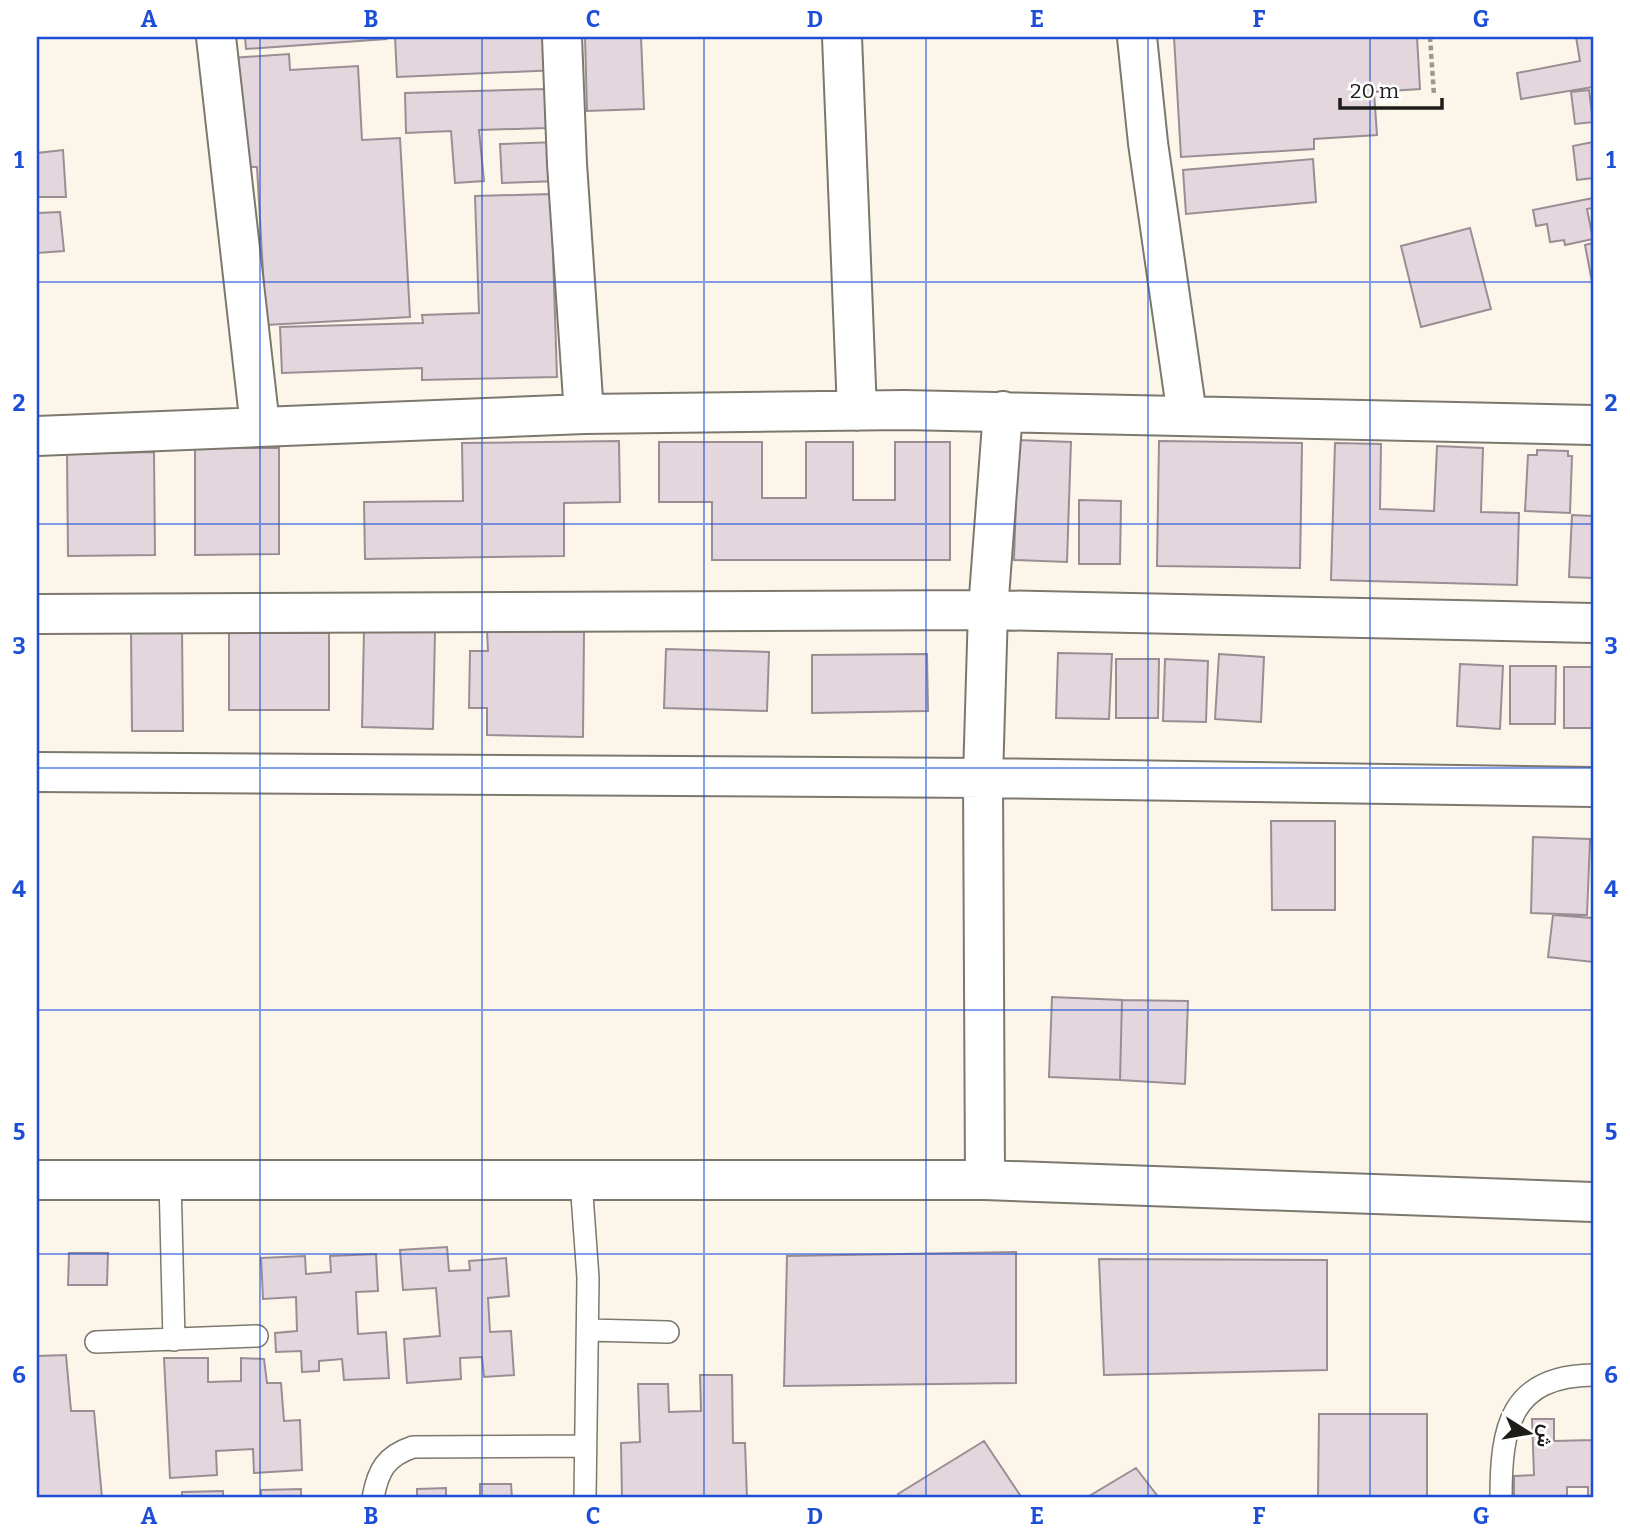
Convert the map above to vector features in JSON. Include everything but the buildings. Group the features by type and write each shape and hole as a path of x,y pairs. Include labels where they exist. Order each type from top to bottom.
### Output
{"street":[{"path":"216,37 260,426"},
{"path":"562,37 567,164 584,414"},
{"path":"842,37 857,411"},
{"path":"1138,37 1148,143 1187,415"},
{"path":"37,436 584,414 857,411 1003,411 1593,425"},
{"path":"985,1180 983,778 988,610 1003,411"},
{"path":"37,614 988,610 1593,623"},
{"path":"37,772 983,778 1593,787"},
{"path":"37,1181 985,1180 1593,1202"}],"lane":[{"path":"170,1179 174,1339"},
{"path":"581,1181 588,1330 585,1498"},
{"path":"588,1330 668,1332"},
{"path":"96,1342 257,1336"},
{"path":"1501,1498 1501,1455 1509,1424 1523,1400 1541,1383 1565,1375 1593,1375"},
{"path":"373,1498 377,1478 385,1462 396,1453 414,1447 584,1446"}],"path":[{"path":"1430,37 1434,95"}]}
